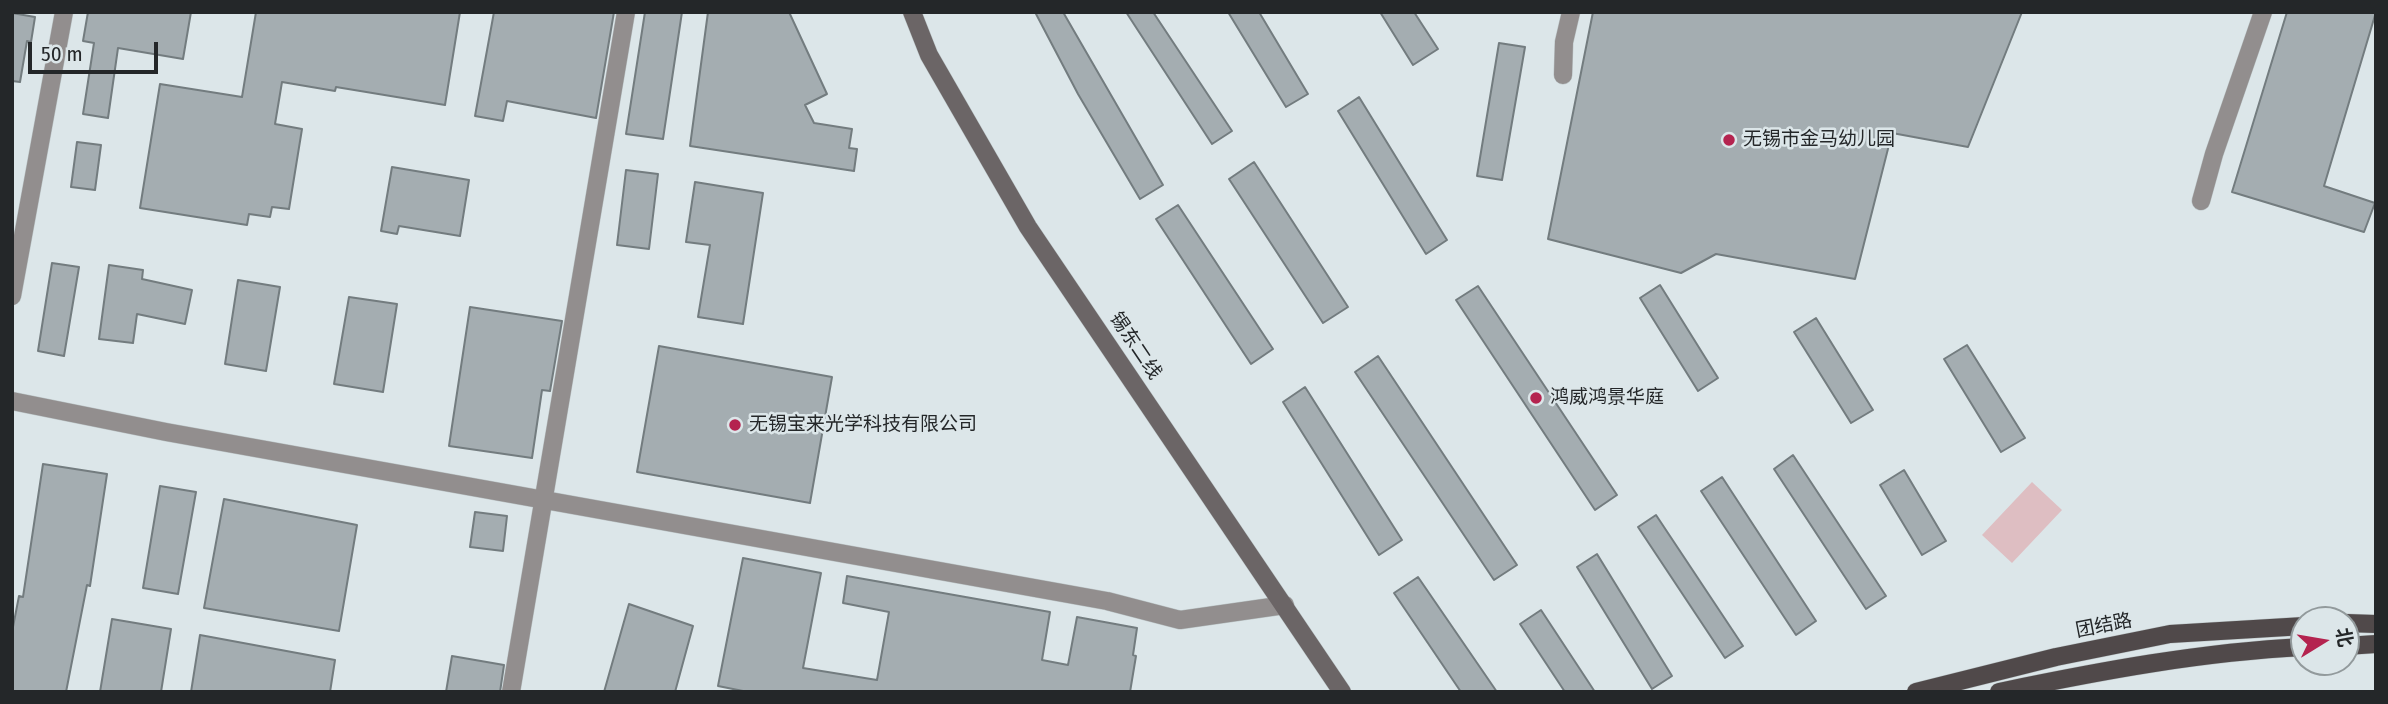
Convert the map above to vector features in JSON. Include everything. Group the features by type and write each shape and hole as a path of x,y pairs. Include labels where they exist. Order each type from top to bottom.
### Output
{"main road":[{"name":"锡东二线","path":"912,12 929,55 1028,227 1342,692"},
{"name":"团结路","path":"1916,692 2056,657 2170,634 2290,627"},
{"path":"1999,692 2095,672 2238,650 2290,648"}],"street":[{"path":"12,296 64,12"},
{"path":"511,692 626,12"},
{"path":"1563,75 1564,42 1571,12"},
{"path":"2201,201 2263,12"},
{"path":"12,401 166,432 1107,601 1180,620 1285,605"}],"shaded area":[{"path":"2032,482 2062,510 2012,563 1982,535"}],"building":[{"path":"88,12 191,12 183,59 118,48 108,118 83,114 94,43 83,41"},
{"path":"256,12 460,12 445,105 336,87 335,91 282,82 275,124 302,129 289,209 272,207 270,217 249,214 247,225 140,208 160,84 242,97"},
{"path":"494,12 614,12 596,118 507,101 503,121 475,116"},
{"path":"645,12 682,12 663,139 626,134"},
{"path":"708,12 789,12 827,94 805,105 814,123 852,129 849,148 857,149 854,171 690,146"},
{"path":"1035,12 1063,12 1163,185 1140,199 1078,94"},
{"path":"1126,12 1153,12 1232,131 1212,144"},
{"path":"1228,12 1259,12 1308,94 1286,107"},
{"path":"1380,12 1414,12 1438,49 1413,65"},
{"name":"无锡市金马幼儿园","path":"1593,12 2022,12 1968,147 1892,133 1855,279 1716,254 1681,273 1548,239"},
{"path":"2287,12 2376,12 2324,186 2375,203 2364,232 2232,192"},
{"path":"12,13 35,17 31,42 27,41 20,82 12,81"},
{"path":"1499,43 1525,47 1502,180 1477,176"},
{"path":"1359,97 1447,240 1426,254 1338,111"},
{"path":"77,142 101,145 95,190 71,187"},
{"path":"1254,162 1348,307 1323,323 1229,179"},
{"path":"392,167 469,180 460,236 399,226 397,234 381,231"},
{"path":"626,170 658,174 649,249 617,245"},
{"path":"695,182 763,193 743,324 698,317 710,245 686,242"},
{"path":"1178,205 1273,349 1251,364 1156,219"},
{"path":"52,263 79,267 64,356 38,351"},
{"path":"109,265 143,270 142,279 192,290 185,324 137,314 133,343 99,339"},
{"path":"238,280 280,287 266,371 225,364"},
{"path":"1660,285 1718,378 1698,391 1640,298"},
{"name":"鸿威鸿景华庭","path":"1478,286 1617,495 1595,510 1456,300"},
{"path":"349,297 397,304 383,392 334,384"},
{"path":"470,307 562,321 550,391 542,390 532,458 449,446"},
{"path":"1816,318 1873,410 1851,423 1794,332"},
{"path":"1967,345 2025,438 2001,452 1944,359"},
{"name":"无锡宝来光学科技有限公司","path":"659,346 832,377 810,503 637,472"},
{"path":"1378,356 1517,565 1494,580 1355,372"},
{"path":"1305,387 1402,540 1379,555 1283,402"},
{"path":"1793,455 1886,596 1866,609 1774,469"},
{"path":"43,464 107,474 90,586 87,585 66,692 12,692 12,632 19,596 23,597"},
{"path":"1904,470 1946,541 1922,555 1880,485"},
{"path":"1722,477 1816,621 1796,635 1701,491"},
{"path":"160,486 196,492 178,594 143,588"},
{"path":"224,499 357,525 339,631 204,608"},
{"path":"475,512 507,516 503,551 470,547"},
{"path":"1656,515 1743,646 1725,658 1638,527"},
{"path":"1597,554 1672,676 1652,689 1577,567"},
{"path":"743,558 821,573 803,668 877,680 889,612 843,603 847,576 1050,612 1042,660 1068,665 1077,617 1137,628 1130,692 748,692 718,686"},
{"path":"1418,577 1497,692 1461,692 1394,593"},
{"path":"629,604 693,626 675,692 604,692"},
{"path":"1541,610 1595,692 1565,692 1520,624"},
{"path":"112,619 171,629 161,692 100,692"},
{"path":"200,635 335,660 330,692 191,692"},
{"path":"452,656 504,665 500,692 446,692"}],"place":[{"name":"无锡市金马幼儿园","path":"1729,140"},
{"name":"鸿威鸿景华庭","path":"1536,398"},
{"name":"无锡宝来光学科技有限公司","path":"735,425"}]}
